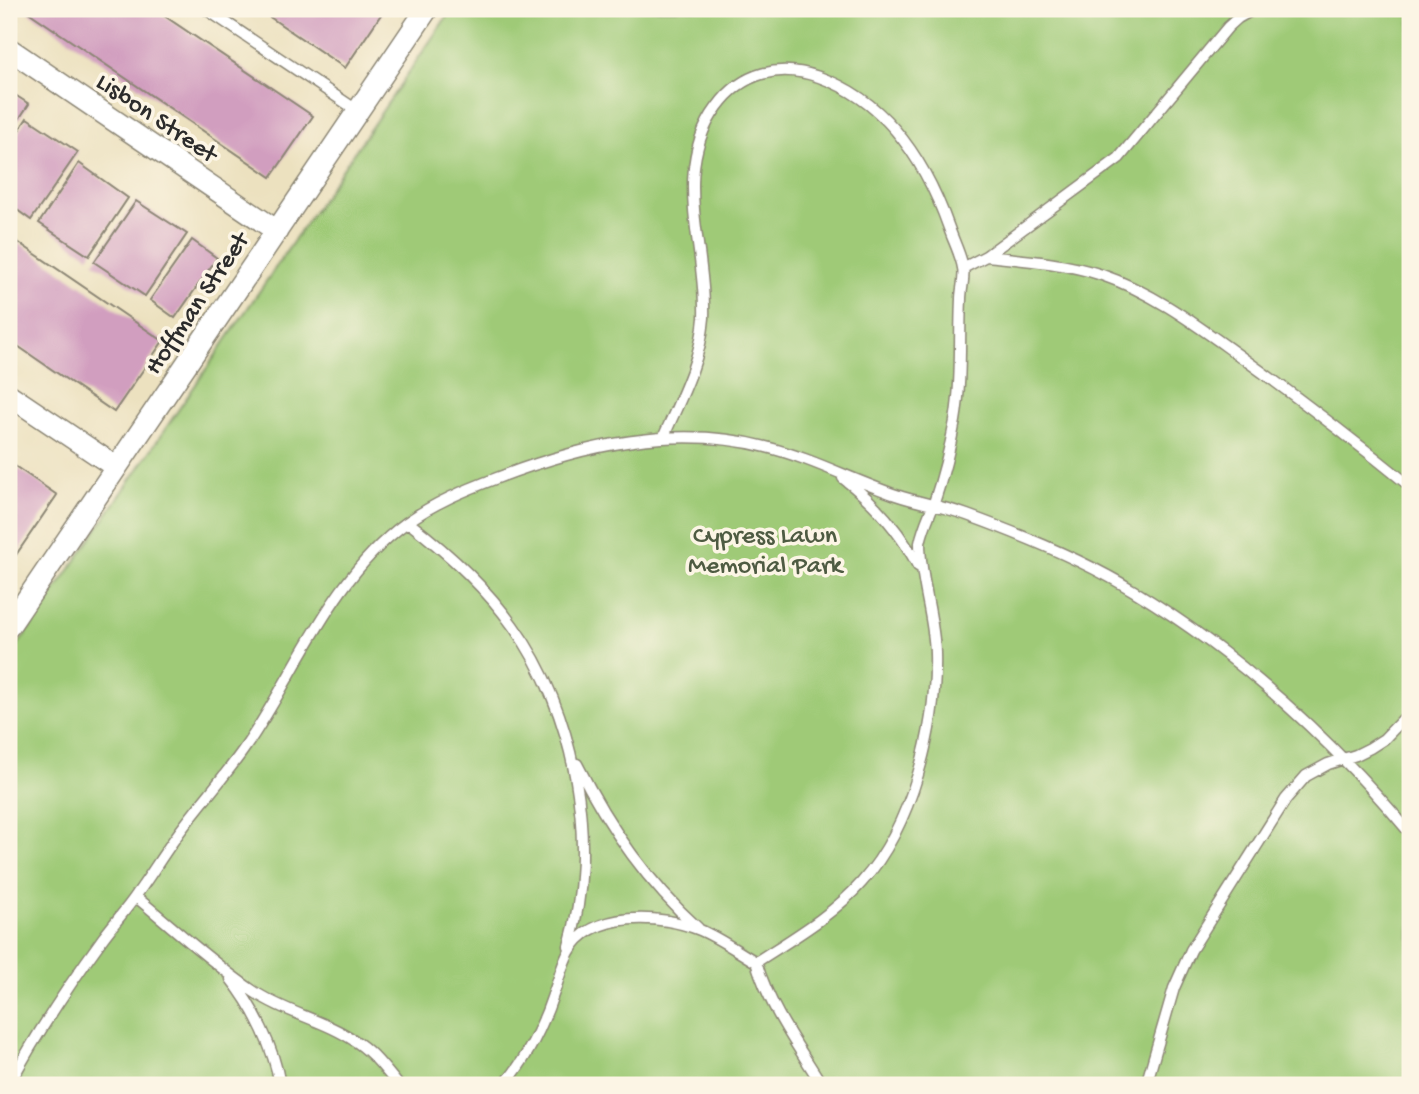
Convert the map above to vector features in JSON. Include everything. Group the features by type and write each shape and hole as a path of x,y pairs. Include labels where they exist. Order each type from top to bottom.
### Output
{"street":[{"name":"Hoffman Street","path":"9,626 427,9"},
{"name":"Lisbon Street","path":"9,48 276,231"},
{"path":"9,395 116,467"}],"lane":[{"path":"206,9 358,111"},
{"path":"963,268 986,256 1119,158 1228,27 1254,9"},
{"path":"663,438 696,359 704,320 703,278 692,186 697,151 708,119 726,95 747,80 771,70 788,69 823,78 856,96 890,122 919,160 931,184 963,268 959,394 951,444 920,543 923,575 934,630 934,694 920,764 901,819 876,864 847,898 808,928 755,962"},
{"path":"986,256 1073,268 1111,279 1158,300 1309,406 1410,486"},
{"path":"9,1085 38,1033 95,950 136,897 177,835 218,786 253,736 331,606 377,549 408,522 453,496 545,460 589,447 663,438 701,437 770,448 824,466 895,495 973,517 1072,559 1132,590 1247,673 1302,720 1410,833"},
{"path":"824,466 858,490 890,523 903,539 923,575"},
{"path":"408,522 468,573 515,628 540,673 581,773 614,827 659,888 700,930 755,962 779,1019 822,1085"},
{"path":"1146,1085 1174,988 1202,931 1297,785 1316,770 1356,755 1384,739 1410,712"},
{"path":"504,1085 514,1074 536,1035 553,996 566,956 580,895 582,855 578,794 566,738"},
{"path":"136,897 220,966 271,1001 357,1042 371,1053 398,1085"},
{"path":"566,956 578,938 612,921 654,920 700,930"},
{"path":"220,966 235,984 258,1023 274,1061 280,1085"}],"green space":[{"name":"Cypress Lawn Memorial Park","path":"452,9 1410,9 1410,1085 9,1085 9,658"}],"building":[{"path":"24,9 154,9 313,116 271,177"},
{"path":"258,9 376,9 382,13 345,68"},
{"path":"9,91 29,104 9,134"},
{"path":"27,118 78,152 31,220 9,204 9,146"},
{"path":"79,163 128,198 89,256 39,223"},
{"path":"136,201 187,234 145,296 94,262"},
{"path":"9,236 163,341 114,412 9,340"},
{"path":"192,240 217,258 175,318 150,300"},
{"path":"9,462 57,495 9,565"}]}
